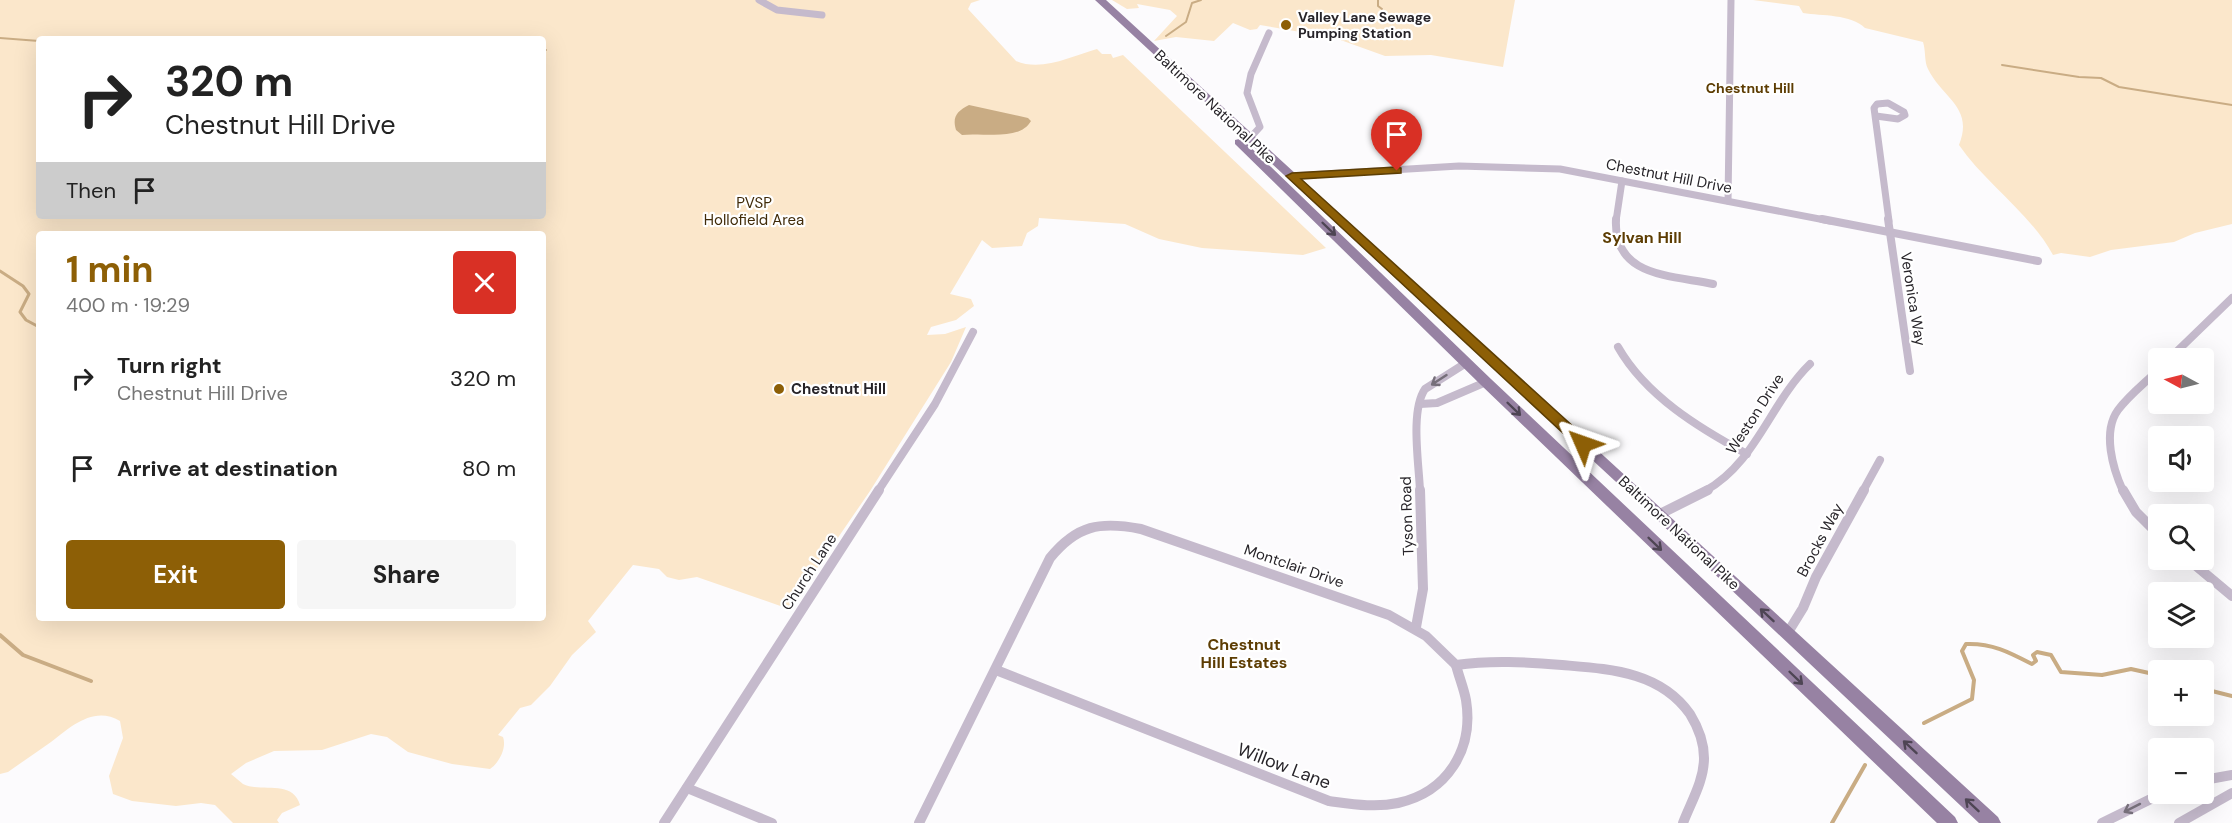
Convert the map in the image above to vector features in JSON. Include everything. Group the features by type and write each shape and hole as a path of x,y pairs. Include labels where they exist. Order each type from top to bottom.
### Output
{"main road":[{"name":"Baltimore National Pike","path":"1090,0 1466,363 1949,823"},
{"name":"Baltimore National Pike","path":"1100,0 1660,514 1992,823"}],"street":[{"path":"759,0 777,10 822,15"},
{"path":"1728,201 1731,0"},
{"path":"1249,139 1260,127 1248,99 1247,86 1269,33"},
{"name":"Veronica Way","path":"1876,116 1898,119 1905,115 1902,108 1896,105 1877,104 1874,108 1911,371"},
{"name":"Chestnut Hill Drive","path":"1292,176 1518,166 1560,169 2037,261"},
{"path":"1622,181 1616,235 1619,251 1636,266 1646,270 1713,284"},
{"path":"2180,348 2232,298"},
{"name":"Church Lane","path":"664,823 935,404 973,332"},
{"path":"1618,347 1631,370 1698,426 1748,454"},
{"path":"1466,363 1425,389 1420,404 1437,403 1486,382"},
{"name":"Weston Drive","path":"1660,514 1713,487 1734,470 1748,454 1790,384 1810,363"},
{"path":"2148,380 2116,412 2109,428 2109,438 2124,495 2148,524"},
{"name":"Tyson Road","path":"1416,627 1423,589 1417,426 1420,404"},
{"name":"Brocks Way","path":"1787,634 1880,460"},
{"name":"Montclair Drive","path":"919,823 1050,558 1059,546 1082,529 1109,525 1141,530 1389,615 1416,627 1437,643 1456,665"},
{"path":"2201,570 2232,596"},
{"path":"1456,665 1481,660 1609,670 1647,678 1662,686 1691,716 1703,745 1704,761 1700,777 1683,823"},
{"name":"Willow Lane","path":"996,670 1329,801 1372,808 1393,806 1429,792 1447,781 1459,764 1468,725 1464,686 1456,665"},
{"path":"2214,778 2232,775"},
{"path":"687,788 772,823"},
{"path":"2179,823 2232,793"},
{"path":"2102,823 2148,800"}],"green space":[{"name":"PVSP Hollofield Area","path":"0,0 980,0 971,3 968,9 1016,61 1036,65 1046,64 1097,49 1102,54 1111,54 1113,58 1123,55 1326,248 1303,255 1202,248 1159,239 1125,224 1039,218 1038,226 1027,233 1022,246 992,248 982,240 950,294 971,299 974,306 956,320 931,327 927,335 945,334 966,327 951,362 870,491 789,609 697,577 679,580 667,577 659,569 633,565 588,621 596,632 572,655 550,686 531,705 520,708 498,735 503,737 503,750 490,769 452,764 408,752 387,737 371,734 322,750 274,751 246,763 231,774 243,784 291,792 300,805 282,813 277,820 279,823 233,823 215,805 201,803 176,806 132,801 113,794 109,776 123,738 120,721 101,715 74,725 8,772 0,774"},
{"path":"1112,0 1515,0 1503,67 1431,55 1385,56 1335,38 1260,25 1257,29 1250,30 1233,23 1214,41 1176,37 1154,41 1177,16 1170,10 1137,4 1139,8 1127,9"},
{"path":"1753,0 2232,0 2232,224 2195,233 2174,242 2111,250 2090,257 2061,253 2053,255 2033,226 1959,145 1963,132 1960,112 1928,69 1923,42 1865,28 1852,20 1836,16 1803,13 1799,6"}],"shaded area":[{"path":"969,105 1028,118 1031,121 1025,128 1009,134 962,135 956,130 955,118"}],"waterway":[{"path":"1166,36 1186,22 1192,3 1201,0"},
{"path":"1378,0 1378,6 1382,9"},
{"path":"0,38 36,41"},
{"path":"2002,65 2079,77 2101,78 2119,87 2232,105"},
{"path":"0,271 23,286 29,294 20,312 26,320 36,325"},
{"path":"0,635 23,655 91,681"},
{"path":"1924,723 1972,699 1974,680 1962,651 1966,644 1992,647 2032,664 2036,661 2033,655 2037,652 2051,655 2061,672 2102,675 2131,669 2148,673"},
{"path":"2214,692 2232,696"},
{"path":"1832,823 1865,765"}],"place":[{"name":"Valley Lane Sewage Pumping Station","path":"1286,25"},
{"name":"Chestnut Hill","path":"779,389"}],"district":[{"name":"Chestnut Hill","path":"1750,88"},
{"name":"Sylvan Hill","path":"1642,237"},
{"name":"Chestnut Hill Estates","path":"1244,653"}],"route":[{"path":"1397,171 1292,176 1583,444"}]}
